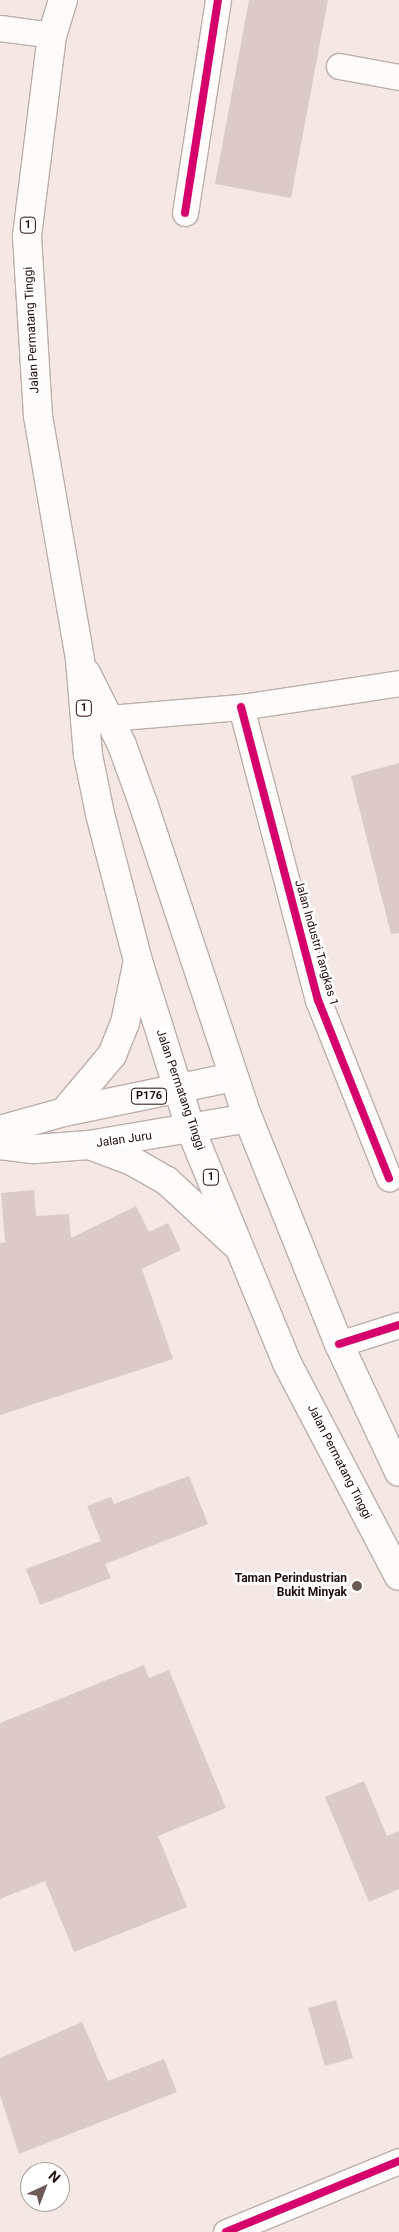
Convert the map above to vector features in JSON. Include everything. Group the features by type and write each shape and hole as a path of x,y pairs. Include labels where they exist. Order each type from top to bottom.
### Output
{"main road":[{"name":"Jalan Permatang Tinggi","path":"63,0 52,35 27,236 38,416 80,660 88,755 138,961 191,1130 244,1253 288,1365 399,1576"},
{"name":"Jalan Permatang Tinggi","path":"80,660 108,718 143,803 248,1118 338,1344 399,1472"},
{"path":"64,1112 112,1055 125,1023 138,961"},
{"name":"P176","path":"0,1130 64,1112 178,1090 233,1077"},
{"name":"Jalan Juru","path":"0,1145 36,1149 89,1145 191,1130 248,1118"},
{"path":"89,1145 132,1161 167,1181 244,1253"}],"street":[{"path":"184,213 218,0"},
{"path":"0,28 52,35"},
{"path":"339,66 399,77"},
{"path":"108,718 241,707 399,683"},
{"name":"Jalan Industri Tangkas 1","path":"241,707 318,1000 389,1178"},
{"path":"338,1344 399,1325"},
{"path":"226,2232 399,2161"}],"building":[{"path":"249,0 328,0 291,198 215,184"},
{"path":"399,763 399,933 391,934 351,776"},
{"path":"34,1190 36,1216 69,1214 71,1238 136,1206 149,1232 168,1223 181,1250 142,1269 173,1359 0,1415 0,1243 5,1242 1,1193"},
{"path":"189,1476 208,1524 105,1564 111,1578 40,1605 26,1569 101,1541 87,1506 111,1497 114,1504"},
{"path":"144,1665 149,1678 169,1670 226,1808 158,1836 187,1907 74,1952 45,1881 0,1899 0,1723"},
{"path":"364,1781 387,1836 399,1831 399,1889 369,1902 325,1797"},
{"path":"336,2000 353,2058 325,2066 308,2008"},
{"path":"82,2022 108,2081 164,2059 177,2092 19,2154 0,2095 0,2058"}],"cycle path":[{"path":"185,213 218,0"},
{"path":"241,707 318,1000 389,1178"},
{"path":"339,1344 399,1325"},
{"path":"226,2232 399,2161"}],"place":[{"name":"Taman Perindustrian Bukit Minyak","path":"357,1586"}]}
